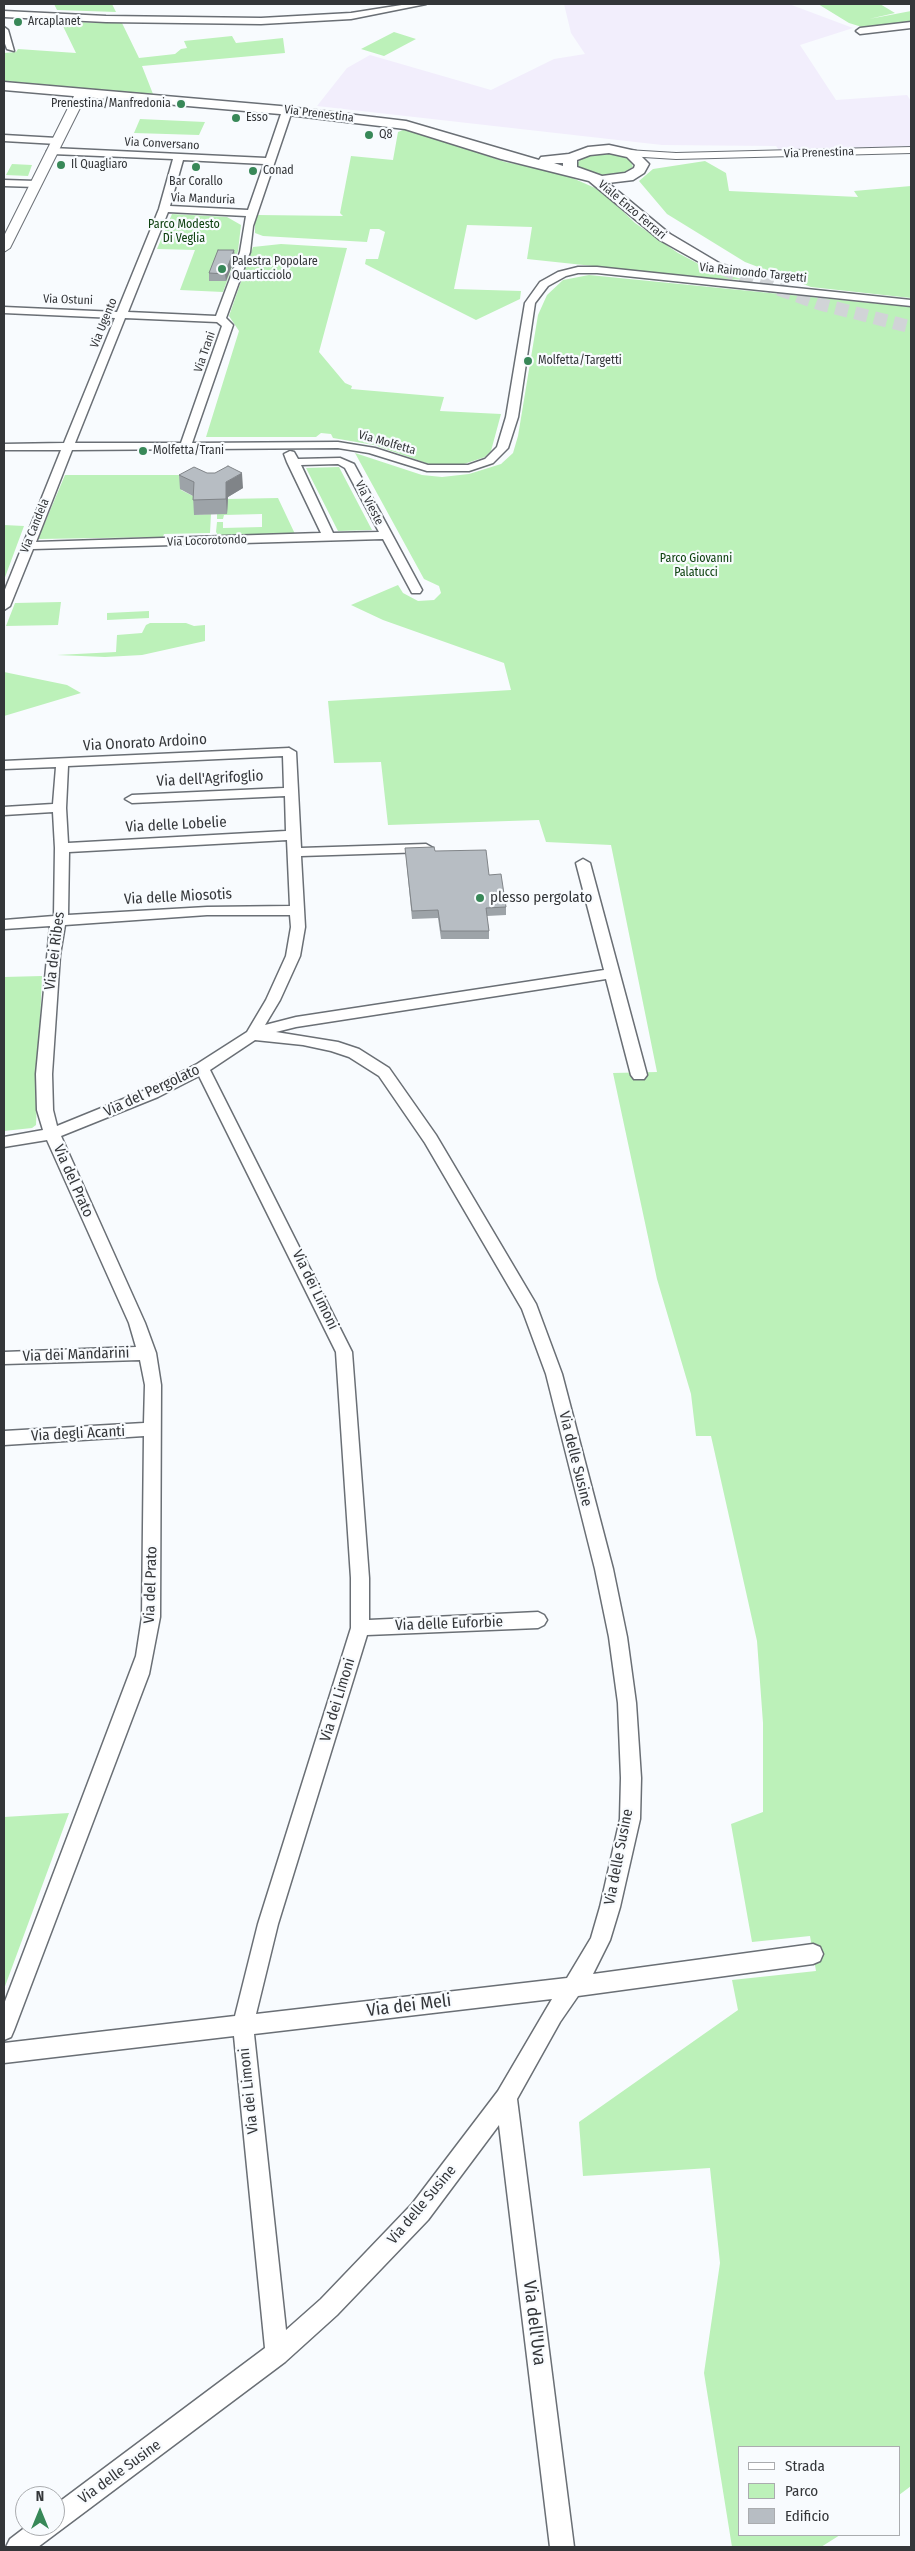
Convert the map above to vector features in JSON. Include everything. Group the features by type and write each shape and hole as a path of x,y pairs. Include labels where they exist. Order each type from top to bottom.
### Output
{"main road":[{"name":"Via Prenestina","path":"4,86 287,111 410,126 510,158 574,172 595,179"},
{"name":"Via Prenestina","path":"510,158 550,161 571,158 583,152 600,149 627,152"},
{"path":"595,179 610,180 628,177 641,168 640,161 627,152"},
{"path":"571,158 569,164 574,172"},
{"name":"Viale Enzo Ferrari","path":"595,179 665,237 727,267 687,242 653,217 630,194 626,185 628,177"}],"street":[{"path":"261,19 339,14 405,4"},
{"path":"4,13 122,18 261,19 350,16 422,4"},
{"path":"860,31 911,25"},
{"path":"4,30 11,49"},
{"path":"4,248 81,94"},
{"name":"Via Manduria","path":"164,209 252,213 287,111"},
{"name":"Via Conversano","path":"4,138 55,146 178,157 270,161"},
{"name":"Via Prenestina","path":"627,152 668,156 911,150"},
{"name":"Via Prenestina","path":"641,168 673,160 727,155"},
{"name":"Via Ugento","path":"67,446 164,209 178,157"},
{"path":"4,183 36,184"},
{"name":"Via Trani","path":"186,445 228,325 220,320 245,252 248,226 252,213"},
{"name":"Via Raimondo Targetti","path":"592,270 911,303"},
{"name":"Via Molfetta","path":"4,447 351,446 371,450 414,465 443,470 469,468 489,461 502,448 512,417 532,300 542,286 552,278 569,272 592,270"},
{"name":"Via Ostuni","path":"4,310 220,320"},
{"path":"286,445 329,537"},
{"name":"Via Candela","path":"4,606 67,446"},
{"name":"Via Vieste","path":"293,462 334,461 348,464 416,590"},
{"name":"Via Locorotondo","path":"27,546 386,535"},
{"name":"Via Onorato Ardoino","path":"4,766 289,752"},
{"name":"Via del Pergolato","path":"4,1142 52,1134 165,1087 202,1068 252,1035 272,1000 293,956 297,942 289,752"},
{"name":"Via dei Ribes","path":"52,1134 45,1110 44,1074 54,946 56,928 61,920 62,848 59,808 62,767"},
{"name":"Via dell'Agrifoglio","path":"132,799 291,792"},
{"path":"4,810 59,808"},
{"name":"Via delle Lobelie","path":"62,848 293,835"},
{"path":"294,852 427,848"},
{"path":"582,863 610,974 639,1076"},
{"name":"Via delle Miosotis","path":"4,924 218,911 297,910"},
{"path":"252,1035 296,1022 610,974"},
{"name":"Via delle Susine","path":"65,2513 223,2397 277,2354 354,2282 420,2212 506,2098 553,2015 586,1967 600,1940 610,1907 630,1819 631,1778 626,1689 618,1637 601,1560 546,1350 534,1318 514,1278 431,1139 389,1077 366,1060 333,1046 303,1040 252,1035"},
{"name":"Via dei Limoni","path":"202,1068 344,1352 360,1578 360,1628 268,1924 243,2026 277,2354"},
{"name":"Via del Prato","path":"4,2030 145,1656 150,1629 153,1385 148,1353 52,1134"},
{"name":"Via dei Mandarini","path":"4,1358 148,1353"},
{"name":"Via degli Acanti","path":"4,1438 151,1429"},
{"name":"Via delle Euforbie","path":"360,1628 538,1620"},
{"name":"Via dei Meli","path":"4,2053 572,1987 813,1954"},
{"name":"Via dell'Uva","path":"506,2098 562,2547"},
{"path":"18,2547 33,2536"}],"shaded area":[{"path":"564,4 789,4 853,28 800,45 836,100 907,95 911,101 911,146 779,150 776,146 662,145 317,106 347,68 370,55 491,90 554,59 585,54 571,33"}],"green space":[{"path":"54,4 112,4 116,12 57,10"},
{"path":"818,4 880,4 895,13 869,19 911,11 911,22 862,27 849,23"},
{"path":"61,22 122,23 139,58 175,54 181,49 187,48 184,41 232,36 236,43 283,38 285,53 142,66 153,94 4,81 4,53 16,52 18,49 76,53"},
{"path":"394,32 416,39 384,56 361,49"},
{"path":"140,119 205,122 199,135 134,133"},
{"path":"412,130 505,162 561,173 602,191 635,223 678,253 714,272 746,280 706,278 527,259 532,227 467,225 454,289 521,291 520,299 476,320 365,264 366,259 378,259 385,232 379,229 370,229 367,242 263,236 255,233 255,216 258,215 343,216 340,213 351,156 393,160 398,132"},
{"path":"607,152 630,159 633,167 624,174 607,177 598,176 578,168 577,164 582,157"},
{"path":"705,161 726,173 729,191 858,197 854,191 911,186 911,298 811,287 745,262 667,214 639,181 653,169"},
{"path":"12,164 32,165 28,176 6,175"},
{"name":"Parco Modesto Di Veglia","path":"172,214 227,217 241,225 238,251 223,292 180,290 195,250 157,249"},
{"path":"281,244 347,248 319,352 345,383 352,386 351,389 444,397 440,411 501,414 491,451 485,457 461,465 429,464 374,445 333,438 331,434 321,433 316,437 206,437 239,331 229,316 253,247"},
{"name":"Parco Giovanni Palatucci","path":"589,275 911,307 911,2486 900,2494 900,2446 738,2446 738,2536 838,2536 821,2547 732,2547 704,2373 720,2263 710,2168 583,2176 579,2122 738,2010 732,1980 816,1971 810,1936 752,1942 731,1824 763,1812 763,1723 757,1641 711,1436 696,1436 691,1394 657,1279 613,1073 657,1072 611,845 546,842 539,820 388,825 381,762 334,763 328,701 511,690 504,663 383,620 351,605 398,585 403,593 418,601 434,600 441,593 439,586 424,579 355,453 422,475 442,477 469,474 501,464 513,453 518,436 538,315 547,295 563,280"},
{"path":"339,467 372,530 338,531 306,468"},
{"path":"65,475 230,475 181,490 195,497 194,515 211,514 210,533 164,534 163,537 38,539"},
{"path":"278,498 295,534 218,535 216,532 217,522 223,522 223,528 262,527 262,514 224,515 223,519 217,519 217,514 227,499"},
{"path":"4,525 24,526 4,580"},
{"path":"61,602 58,625 6,626 15,603"},
{"path":"149,611 149,618 107,620 107,613"},
{"path":"150,623 205,625 205,641 142,655 105,657 57,655 116,652 117,635 142,633 146,625"},
{"path":"4,672 67,685 81,693 4,716"},
{"path":"42,976 36,1125 32,1128 4,1131 4,977"},
{"path":"69,1813 4,1989 4,1817"}],"building":[{"path":"218,250 234,250 225,274 209,273"},
{"path":"228,466 242,473 226,482 226,499 193,500 194,482 179,475 194,467 207,473 215,473"},
{"name":"plesso pergolato","path":"434,847 435,851 486,850 489,875 501,874 506,907 486,908 489,931 441,931 438,910 412,911 405,848"}],"tunnel":[{"path":"722,269 820,304 911,327"}],"place":[{"name":"Arcaplanet","path":"18,22"},
{"name":"Prenestina/Manfredonia","path":"181,104"},
{"name":"Esso","path":"236,118"},
{"name":"Q8","path":"369,135"},
{"name":"Il Quagliaro","path":"61,165"},
{"name":"Bar Corallo","path":"196,167"},
{"name":"Conad","path":"253,171"},
{"name":"Palestra Popolare Quarticciolo","path":"222,269"},
{"name":"Molfetta/Targetti","path":"528,361"},
{"name":"Molfetta/Trani","path":"143,451"},
{"name":"plesso pergolato","path":"480,898"}]}
